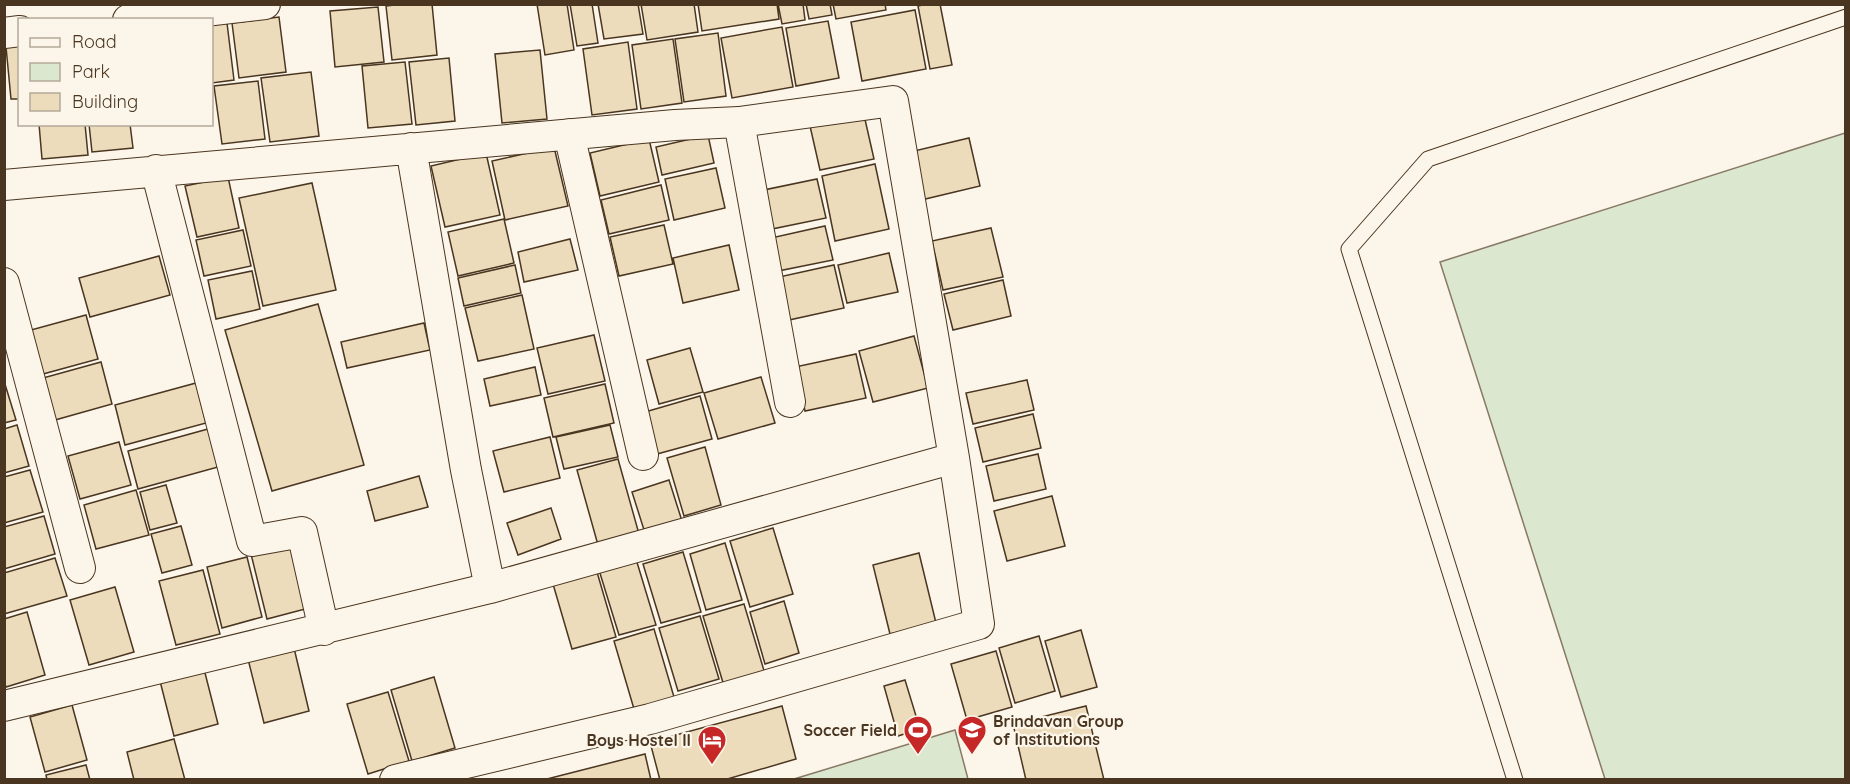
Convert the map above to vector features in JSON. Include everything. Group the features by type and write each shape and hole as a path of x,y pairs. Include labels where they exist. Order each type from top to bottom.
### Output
{"street":[{"path":"145,18 265,4"},
{"path":"4,184 675,125 739,122 893,101 954,458 979,624 650,719 395,780"},
{"path":"739,122 790,402"},
{"path":"569,134 643,455"},
{"path":"411,148 466,470 490,588"},
{"path":"156,170 252,541 302,532 324,630"},
{"path":"4,283 80,568"},
{"path":"4,706 490,588 954,458"}],"lane":[{"path":"1515,780 1349,249 1428,159 1845,16"}],"green space":[{"path":"1845,133 1845,779 1605,779 1440,262"},
{"name":"Soccer Field","path":"955,730 968,779 794,779"}],"building":[{"path":"432,4 437,55 392,60 386,6"},
{"path":"537,4 567,4 574,50 545,55"},
{"path":"570,4 592,4 598,43 577,46"},
{"path":"598,4 638,4 643,34 604,39"},
{"path":"641,4 694,4 698,32 647,40"},
{"path":"698,4 777,4 779,19 702,31"},
{"path":"778,4 803,4 805,20 782,24"},
{"path":"806,4 830,4 832,15 809,19"},
{"path":"833,4 885,4 886,10 836,19"},
{"path":"940,4 952,65 930,69 918,6"},
{"path":"378,7 384,62 335,67 330,11"},
{"path":"915,10 926,69 862,81 851,22"},
{"path":"279,17 286,72 239,78 232,23"},
{"path":"828,21 839,78 796,86 786,28"},
{"path":"227,23 234,80 213,83 213,25"},
{"path":"782,27 793,87 732,98 721,38"},
{"path":"718,33 726,96 684,102 675,39"},
{"path":"673,39 682,103 641,109 632,45"},
{"path":"628,42 637,109 592,115 583,49"},
{"path":"18,45 18,99 11,99 6,47"},
{"path":"540,50 547,119 502,123 495,54"},
{"path":"449,58 455,121 416,125 409,62"},
{"path":"405,62 412,124 368,128 362,66"},
{"path":"311,72 319,136 270,142 261,78"},
{"path":"258,81 265,139 222,144 214,86"},
{"path":"864,115 874,159 820,170 810,126"},
{"path":"39,126 85,126 88,155 42,159"},
{"path":"89,126 130,126 133,148 92,152"},
{"path":"708,135 714,163 662,175 656,147"},
{"path":"969,138 980,186 921,200 910,152"},
{"path":"649,139 659,182 600,196 590,153"},
{"path":"554,147 568,206 505,220 492,161"},
{"path":"486,153 500,215 445,227 431,166"},
{"path":"875,164 889,229 835,241 822,176"},
{"path":"716,168 725,208 674,220 665,179"},
{"path":"228,177 239,228 197,237 185,186"},
{"path":"817,179 826,218 767,230 759,191"},
{"path":"312,183 336,290 263,306 239,198"},
{"path":"661,185 669,220 609,234 601,200"},
{"path":"504,219 514,263 458,276 448,232"},
{"path":"664,225 673,264 619,276 610,237"},
{"path":"825,226 833,260 778,271 771,238"},
{"path":"991,228 1003,277 943,290 932,241"},
{"path":"243,230 251,266 204,276 196,240"},
{"path":"570,239 578,270 524,282 518,252"},
{"path":"729,245 739,290 683,303 673,258"},
{"path":"889,253 898,292 847,303 838,265"},
{"path":"159,256 170,295 90,317 79,278"},
{"path":"515,265 521,293 464,306 458,278"},
{"path":"834,265 844,308 789,320 779,277"},
{"path":"252,271 260,309 216,319 208,280"},
{"path":"1003,280 1011,316 953,330 944,294"},
{"path":"522,295 534,349 478,361 465,308"},
{"path":"318,304 364,465 272,491 225,330"},
{"path":"86,315 98,359 43,374 31,330"},
{"path":"424,323 430,350 347,368 341,342"},
{"path":"594,335 605,381 548,394 537,348"},
{"path":"914,336 928,388 873,402 859,351"},
{"path":"690,348 703,392 659,404 647,360"},
{"path":"856,354 866,398 805,411 795,367"},
{"path":"101,362 112,404 55,420 43,378"},
{"path":"535,367 541,395 490,406 484,379"},
{"path":"761,377 775,423 718,439 704,393"},
{"path":"1027,380 1034,410 973,424 966,393"},
{"path":"4,381 16,420 4,423"},
{"path":"196,383 206,423 125,445 115,405"},
{"path":"605,384 614,423 553,437 544,398"},
{"path":"700,396 712,439 657,454 645,412"},
{"path":"1033,414 1041,448 983,462 975,428"},
{"path":"17,425 29,466 4,473 4,429"},
{"path":"610,425 618,457 564,469 556,437"},
{"path":"208,429 218,467 138,489 128,451"},
{"path":"550,437 560,478 504,492 493,451"},
{"path":"119,442 131,485 80,499 68,456"},
{"path":"705,447 721,505 684,516 667,458"},
{"path":"1038,454 1046,489 994,501 986,466"},
{"path":"618,459 639,534 598,545 577,470"},
{"path":"30,470 43,512 4,523 4,477"},
{"path":"419,476 428,507 375,521 367,491"},
{"path":"669,480 682,521 645,533 632,492"},
{"path":"166,485 177,523 150,530 140,492"},
{"path":"136,490 149,535 96,549 84,505"},
{"path":"1052,496 1065,546 1007,561 994,511"},
{"path":"551,508 561,539 518,555 507,523"},
{"path":"44,516 55,554 4,569 4,527"},
{"path":"181,526 192,565 162,573 151,534"},
{"path":"773,528 793,594 750,607 730,541"},
{"path":"293,543 309,608 267,619 251,554"},
{"path":"725,543 742,600 706,610 690,554"},
{"path":"683,552 701,612 661,623 643,564"},
{"path":"919,553 936,623 890,634 873,565"},
{"path":"247,557 262,617 222,628 207,567"},
{"path":"55,558 67,596 4,614 4,573"},
{"path":"636,559 656,625 619,635 599,570"},
{"path":"203,570 220,634 176,645 159,581"},
{"path":"597,572 616,637 572,649 553,584"},
{"path":"115,587 134,652 89,665 70,600"},
{"path":"784,601 799,653 765,664 750,612"},
{"path":"744,604 765,674 724,686 703,616"},
{"path":"27,612 45,675 6,687 4,681 4,619"},
{"path":"700,616 719,679 678,691 659,628"},
{"path":"654,629 674,697 634,709 614,641"},
{"path":"1081,630 1097,687 1061,697 1045,641"},
{"path":"1039,636 1055,691 1015,703 999,648"},
{"path":"294,648 309,711 264,723 248,659"},
{"path":"996,651 1012,707 967,720 951,664"},
{"path":"204,669 218,724 174,736 160,681"},
{"path":"434,677 455,748 412,761 391,690"},
{"path":"905,680 920,729 898,736 884,686"},
{"path":"388,692 409,761 368,774 347,704"},
{"path":"72,705 87,760 45,772 30,717"},
{"path":"782,706 796,759 724,780 660,780 650,742"},
{"path":"1086,706 1104,780 1026,780 1013,724"},
{"path":"174,739 185,780 134,780 127,752"},
{"path":"645,754 651,780 543,780"},
{"path":"86,765 90,780 47,780 46,775"}],"place":[{"name":"Soccer Field","path":"918,756"},
{"name":"Brindavan Group of Institutions","path":"972,756"},
{"name":"Boys Hostel II","path":"712,766"}]}
